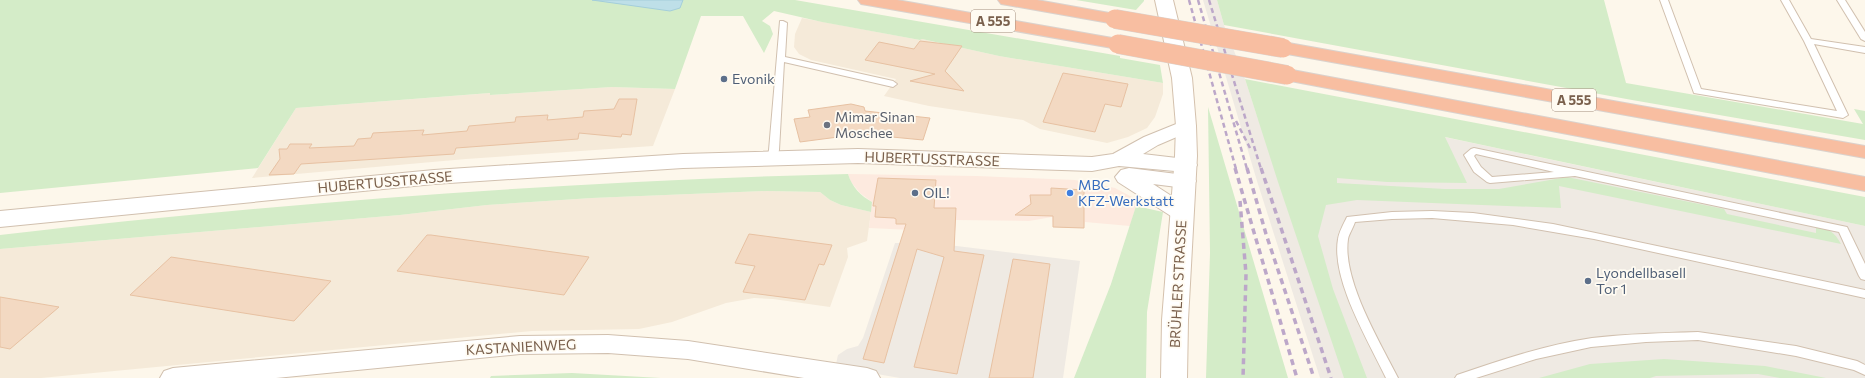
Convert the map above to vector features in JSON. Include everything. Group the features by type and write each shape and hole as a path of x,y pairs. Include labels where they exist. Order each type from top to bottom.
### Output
{"highway":[{"name":"A 555","path":"867,0 1287,75 1865,184"},
{"name":"A 555","path":"1007,0 1865,152"}],"street":[{"name":"BRÜHLER STRASSE","path":"1164,0 1182,78 1186,126 1185,173 1175,320 1174,378"},
{"path":"1182,213 1120,167 1186,126"},
{"name":"HUBERTUSSTRASSE","path":"0,219 434,177 683,161 858,156 1092,164 1185,173"},
{"name":"KASTANIENWEG","path":"173,378 520,345 608,344 688,350 867,378"}],"lane":[{"path":"1664,0 1697,91 1843,116 1808,41 1785,0"},
{"path":"1841,0 1865,40"},
{"path":"772,158 774,150 783,23"},
{"path":"1808,41 1865,50"},
{"path":"781,59 893,84"},
{"path":"1575,173 1490,180 1472,164 1469,155 1474,151 1844,229 1865,276"},
{"path":"1392,378 1360,310 1345,270 1344,240 1351,219 1381,215 1522,221 1577,230 1865,294"},
{"path":"1461,378 1536,354 1591,343 1646,338 1698,336 1796,351 1857,366 1865,370"}],"shaded area":[{"name":"Lyondellbasell Tor 1","path":"1203,0 1217,0 1224,25 1245,79 1258,119 1444,137 1865,226 1865,378 1320,378 1257,181"},
{"path":"802,18 920,40 922,39 999,56 1163,83 1163,94 1155,117 1147,128 1128,137 1107,143 1040,129 1023,120 929,106 884,96 896,79 811,60 799,54 794,47 795,34"},
{"path":"612,87 675,89 653,146 466,159 252,178 296,108 491,93 490,95"},
{"path":"848,174 977,176 1075,180 1115,188 1132,197 1136,201 1136,206 1130,226 1085,222 1084,228 1053,227 1052,217 1029,221 956,220 955,232 869,228 872,202 860,193 851,182"},
{"path":"767,191 820,192 830,200 841,205 871,212 867,241 847,248 848,257 830,307 773,299 754,298 726,303 672,322 639,329 532,331 41,378 0,378 0,249 400,215 487,205 592,198"},
{"path":"895,243 932,243 1080,261 1063,378 900,378 848,369 836,364 838,355 847,349 858,346 863,338"}],"green space":[{"path":"0,0 795,0 1120,56 1120,58 1160,65 1163,83 999,56 922,39 920,40 822,22 774,11 762,21 770,26 773,34 764,53 743,16 701,16 675,89 612,87 490,95 490,93 296,108 258,168 0,193"},
{"path":"1076,0 1144,0 1144,1 1136,10"},
{"path":"1217,0 1604,0 1626,83 1863,124 1854,109 1865,111 1865,140 1632,100 1224,25"},
{"path":"1245,79 1865,197 1865,226 1445,137 1467,183 1387,182 1337,178 1337,183 1445,189 1499,189 1567,177 1724,209 1727,214 1816,233 1816,225 1831,232 1841,244 1559,186 1561,208 1357,200 1326,205 1318,236 1333,289 1367,378 1344,378"},
{"path":"1208,107 1288,378 1206,378 1210,253"},
{"path":"848,174 857,191 872,202 871,212 841,205 830,200 820,192 767,191 592,198 487,205 400,215 0,249 0,235 106,223 318,203 636,182"},
{"path":"1136,206 1163,212 1147,312 1146,378 1074,378 1111,284"},
{"path":"1664,359 1765,366 1826,378 1780,378 1758,374 1656,376 1650,378 1539,378 1590,364"},
{"path":"572,373 661,378 490,378 491,376"}],"water":[{"path":"592,0 683,0 680,8 670,11"}],"building":[{"path":"920,41 962,46 945,71 964,91 910,81 935,74 865,60 879,42 914,49"},
{"path":"1063,73 1128,84 1121,107 1105,104 1095,132 1043,122"},
{"path":"619,99 637,99 631,135 622,134 621,137 579,133 578,139 456,148 454,154 301,164 294,174 269,175 280,159 279,149 287,149 290,144 312,144 309,148 354,146 358,139 371,138 373,133 424,130 422,135 467,131 469,126 515,122 516,117 548,115 547,120 583,117 584,111 614,109"},
{"path":"851,104 864,107 865,111 930,118 923,140 861,134 800,142 794,119 810,117 808,110"},
{"path":"878,178 936,180 934,208 956,208 954,251 984,255 957,374 914,367 944,257 917,249 884,363 863,359 906,224 896,224 896,219 894,218 875,217 876,206 873,206"},
{"path":"1051,188 1084,190 1084,228 1053,227 1053,216 1015,215 1031,204 1030,195 1051,195"},
{"path":"749,234 832,245 824,265 819,264 805,300 743,292 755,266 735,263"},
{"path":"427,235 589,257 564,295 397,271"},
{"path":"171,257 331,281 294,321 130,295"},
{"path":"1013,259 1050,264 1033,378 989,378"},
{"path":"0,297 59,307 10,349 0,347"}],"railway":[{"path":"1189,0 1236,169"},
{"path":"1198,0 1247,169"},
{"path":"1209,0 1261,169"},
{"path":"1236,121 1250,148"},
{"path":"1235,168 1297,378"},
{"path":"1247,168 1266,234 1314,378"},
{"path":"1261,168 1331,378"},
{"path":"1240,201 1246,274 1243,378"}],"place":[{"name":"Evonik","path":"724,79"},
{"name":"Mimar Sinan Moschee","path":"827,125"},
{"name":"OIL!","path":"915,193"},
{"name":"MBC KFZ-Werkstatt","path":"1070,193"},
{"name":"Lyondellbasell Tor 1","path":"1588,281"}]}
